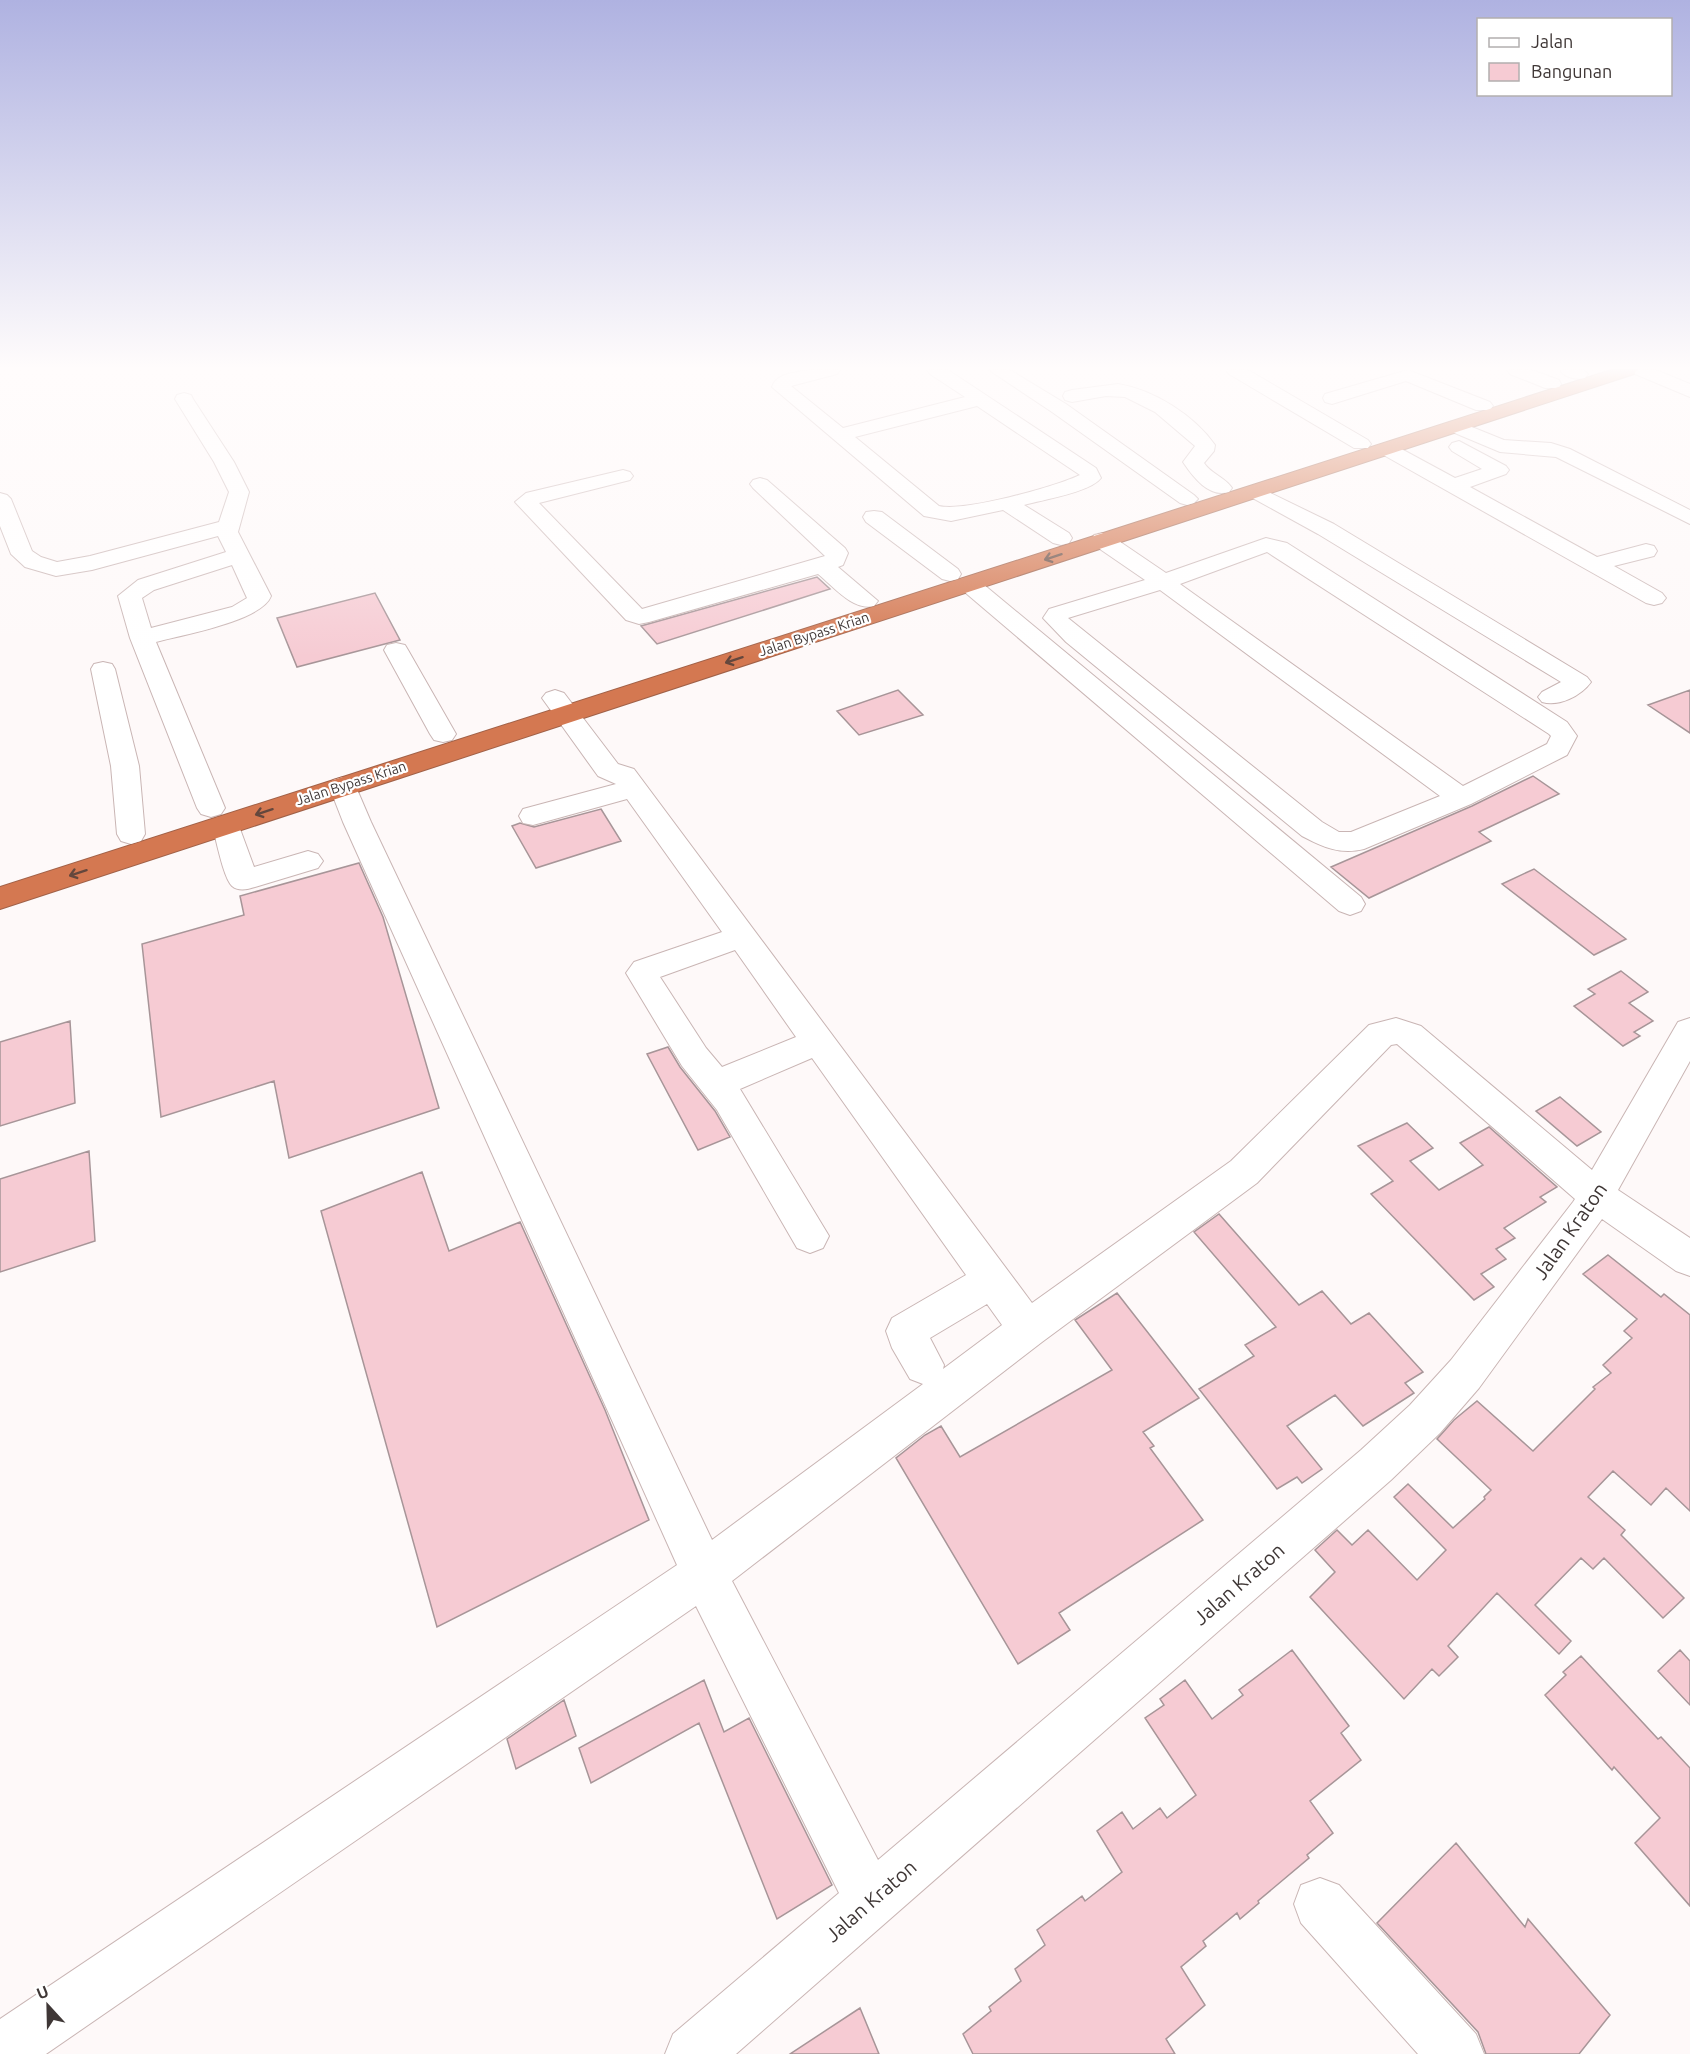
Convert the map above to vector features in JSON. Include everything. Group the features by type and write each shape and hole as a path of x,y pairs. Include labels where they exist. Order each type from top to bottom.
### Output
{"highway":[{"name":"Jalan Bypass Krian","path":"0,898 443,734 567,704 959,579 1061,538 1292,466"},
{"name":"Jalan Bypass Krian","path":"0,876 131,834 219,817 343,786 567,704 866,601 959,579 1102,540 1336,466"}],"street":[{"path":"142,638 240,612 257,602 259,596 232,541 239,492 226,466"},
{"path":"878,466 932,511 951,515 1078,484 1091,478 1080,466"},
{"path":"1140,466 1187,499"},
{"path":"1196,466 1201,474 1222,488"},
{"path":"1417,466 1654,598"},
{"path":"1452,486 1498,472 1499,470 1492,466"},
{"path":"1588,466 1690,518"},
{"path":"623,476 533,497 526,502 634,615 639,617 822,566 835,560 837,553 760,484"},
{"path":"1256,492 1326,529 1578,682 1551,697"},
{"path":"0,500 22,554 33,562 56,569 232,541"},
{"path":"1006,503 1061,538"},
{"path":"874,517 959,579 1350,904"},
{"path":"1102,540 1461,798"},
{"path":"232,541 134,591 130,596 142,638 245,880 308,861"},
{"path":"1260,546 1274,546 1558,728 1564,736 1558,749 1461,798 1354,842 1343,844 1328,839 1303,822 1075,637 1055,618 1064,611 1163,582 1260,546"},
{"path":"1594,565 1646,551"},
{"path":"822,566 866,601"},
{"path":"396,651 443,734"},
{"path":"103,669 125,766 131,834"},
{"path":"567,704 624,764 628,782 1028,1329"},
{"path":"532,816 628,782"},
{"path":"343,786 357,822 704,1574 871,1901"},
{"path":"740,937 645,970 642,974 694,1057 729,1100 810,1236"},
{"path":"0,2052 704,1574 1028,1329 1244,1172 1381,1034 1391,1031 1409,1035 1597,1196 1690,1259"},
{"name":"Jalan Kraton","path":"693,2054 1376,1465 1425,1419 1465,1374 1597,1196 1690,1031"},
{"path":"715,1085 817,1042"},
{"path":"924,1365 906,1335 906,1331 992,1281"},
{"path":"1320,1904 1456,2054"}],"building":[{"path":"817,577 830,589 657,644 641,626"},
{"path":"375,593 400,640 297,667 277,618"},
{"path":"898,690 923,715 859,735 837,711"},
{"path":"1690,690 1690,733 1648,705"},
{"path":"1533,776 1559,794 1479,832 1491,841 1369,898 1331,867 1472,806"},
{"path":"601,809 621,841 536,868 512,826 520,823 534,827"},
{"path":"359,863 383,917 439,1108 289,1158 274,1081 161,1117 142,944 244,915 240,896"},
{"path":"1534,869 1626,939 1594,955 1502,884"},
{"path":"1621,971 1648,992 1629,1003 1653,1021 1634,1032 1640,1036 1623,1046 1574,1006 1595,994 1588,989"},
{"path":"70,1021 75,1103 0,1126 0,1042"},
{"path":"668,1047 680,1067 715,1111 730,1137 698,1150 647,1054"},
{"path":"1560,1097 1601,1132 1577,1146 1536,1111"},
{"path":"1407,1123 1433,1148 1410,1161 1439,1190 1483,1165 1460,1143 1489,1127 1557,1187 1540,1197 1546,1202 1504,1228 1515,1238 1496,1249 1506,1259 1481,1274 1494,1287 1474,1300 1371,1194 1393,1181 1358,1146"},
{"path":"89,1151 95,1241 0,1272 0,1179"},
{"path":"422,1172 449,1251 520,1222 605,1410 649,1520 437,1627 321,1211"},
{"path":"1219,1214 1299,1305 1322,1291 1351,1324 1369,1313 1423,1372 1405,1383 1414,1393 1363,1426 1335,1395 1287,1426 1322,1469 1302,1483 1297,1477 1277,1489 1199,1389 1254,1356 1245,1345 1276,1327 1194,1232"},
{"path":"1608,1255 1661,1297 1664,1294 1690,1315 1690,1511 1666,1488 1651,1505 1613,1471 1588,1497 1625,1530 1621,1535 1684,1598 1663,1618 1604,1558 1593,1569 1581,1558 1535,1605 1571,1641 1559,1654 1497,1593 1448,1646 1458,1657 1439,1676 1432,1669 1404,1699 1310,1597 1335,1572 1315,1550 1337,1530 1352,1545 1368,1530 1417,1580 1446,1550 1394,1497 1408,1484 1453,1528 1485,1499 1484,1497 1491,1490 1437,1439 1454,1420 1477,1401 1533,1451 1595,1389 1593,1387 1611,1373 1603,1365 1632,1338 1624,1331 1637,1319 1583,1274"},
{"path":"1117,1293 1199,1398 1143,1432 1154,1446 1150,1448 1203,1520 1059,1613 1070,1630 1018,1664 896,1458 925,1435 941,1426 960,1457 1112,1370 1075,1320"},
{"path":"1292,1650 1349,1726 1341,1733 1361,1760 1310,1801 1333,1833 1307,1855 1309,1858 1240,1919 1237,1913 1203,1941 1206,1946 1181,1967 1205,2005 1166,2039 1175,2054 973,2054 963,2034 991,2011 989,2007 1021,1981 1015,1969 1045,1945 1037,1930 1082,1896 1085,1901 1122,1872 1097,1831 1122,1812 1133,1829 1160,1808 1167,1818 1196,1795 1145,1718 1164,1705 1160,1699 1185,1680 1212,1719 1243,1695 1239,1690"},
{"path":"1680,1650 1690,1661 1690,1705 1658,1671"},
{"path":"1581,1656 1658,1739 1661,1737 1690,1768 1690,1906 1635,1843 1660,1818 1614,1767 1612,1770 1545,1695 1566,1675 1563,1672"},
{"path":"704,1680 724,1732 749,1718 832,1885 777,1919 699,1723 591,1783 579,1748"},
{"path":"564,1700 576,1736 516,1769 507,1739"},
{"path":"1456,1843 1525,1927 1528,1919 1610,2015 1579,2054 1486,2054 1478,2032 1377,1923"},
{"path":"860,2008 879,2054 790,2054"}]}
